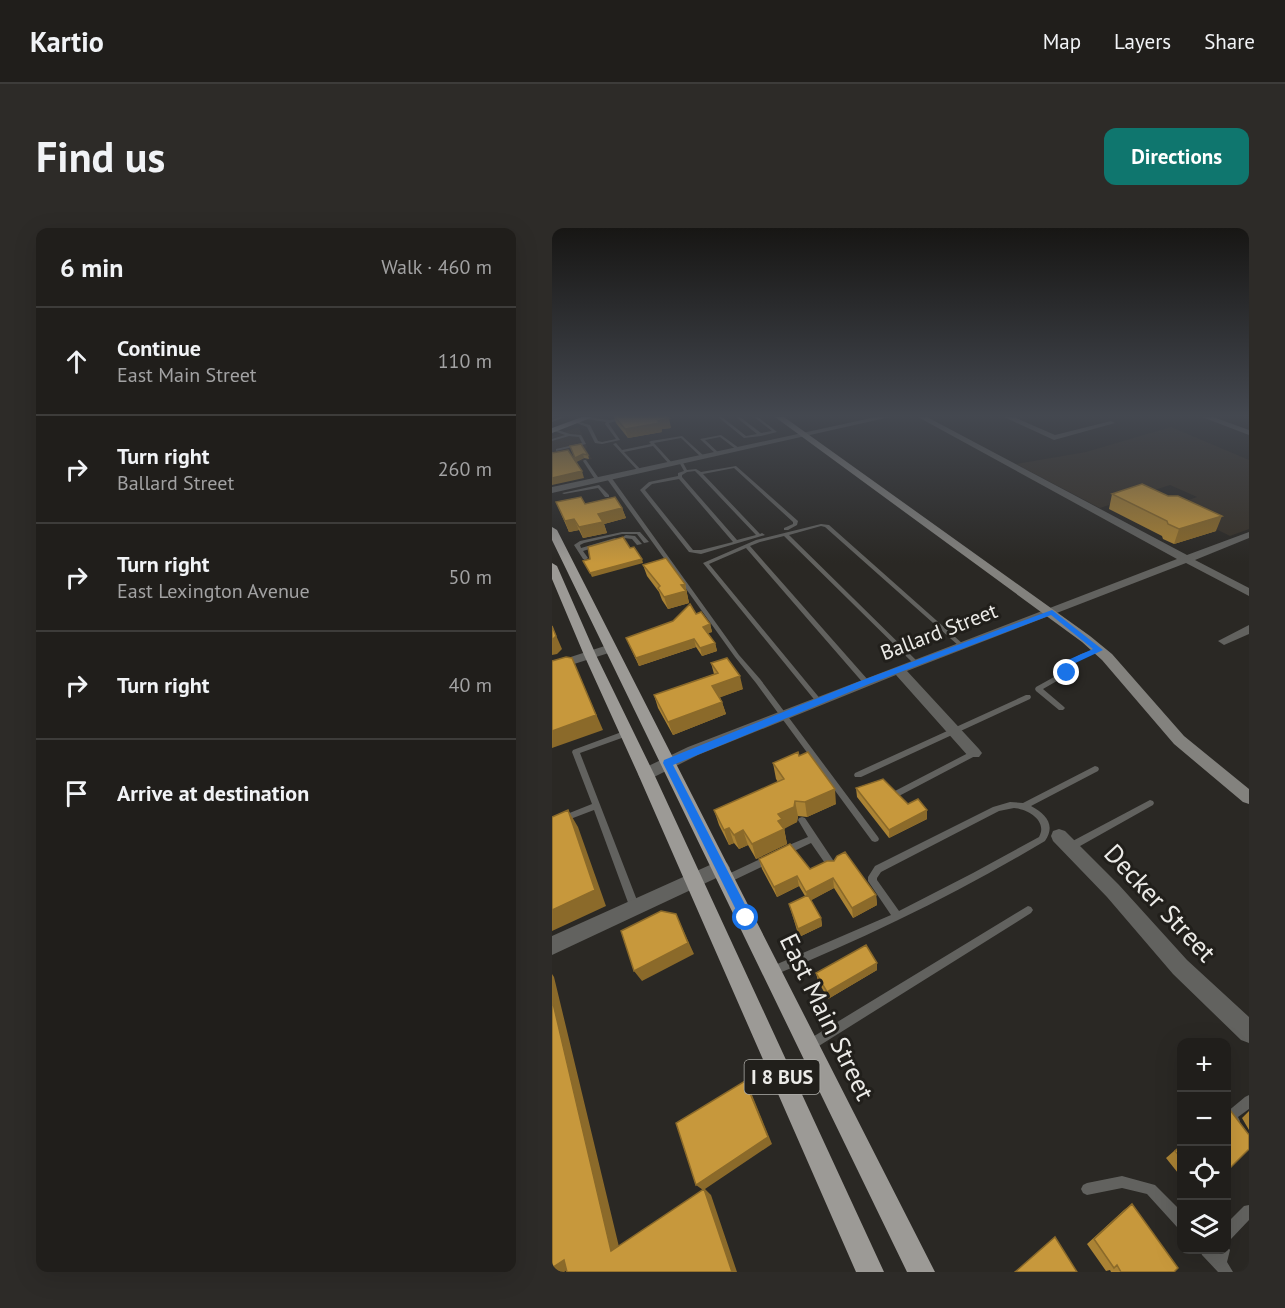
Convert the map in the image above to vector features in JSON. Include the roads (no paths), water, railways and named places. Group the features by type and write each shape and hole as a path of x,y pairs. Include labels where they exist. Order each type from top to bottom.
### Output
{"main road":[{"name":"East Main Street","path":"552,530 921,1272"},
{"path":"552,567 568,563"},
{"name":"I 8 BUS","path":"552,567 870,1272"}],"street":[{"path":"552,490 563,493 598,480 662,466"},
{"path":"847,466 1052,612 1099,650 1179,740 1249,798"},
{"path":"1013,466 1249,593"},
{"name":"Ballard Street","path":"646,774 866,682 1249,536"},
{"path":"1224,641 1249,629"},
{"path":"552,667 610,648"},
{"path":"898,670 974,753"},
{"name":"Decker Street","path":"1064,842 1180,967 1249,1032"},
{"path":"552,946 693,881 724,874"}],"lane":[{"path":"588,466 598,480"},
{"path":"634,466 639,471"},
{"path":"683,466 686,471"},
{"path":"735,467 796,522 793,527 701,552 688,549 642,490 651,483 680,477 686,471 700,473 735,467"},
{"path":"700,473 759,536"},
{"path":"680,477 736,542"},
{"path":"609,478 736,655 875,839"},
{"path":"563,493 599,486 607,496"},
{"path":"819,701 706,563 758,541 821,525 827,526 962,645"},
{"path":"585,558 577,545 582,542 622,533 638,533 646,542"},
{"path":"785,534 916,663"},
{"path":"580,550 627,536 633,537 639,544"},
{"path":"748,547 866,682"},
{"path":"1061,708 1038,688 1067,673 1064,665 1099,650"},
{"path":"858,775 1028,697"},
{"path":"627,733 576,752 635,908"},
{"path":"896,794 974,753"},
{"path":"1024,806 1095,769"},
{"path":"1064,842 1150,803"},
{"path":"772,971 897,916 1001,864 1042,839 1047,834 1044,822 1024,806 1009,805 996,809 878,869 872,877 873,881 897,916"},
{"path":"552,823 596,806"},
{"path":"802,820 832,866"},
{"path":"724,874 813,838"},
{"path":"809,1046 1028,910"},
{"path":"1243,1135 1231,1116 1249,1101"},
{"path":"1087,1189 1122,1182 1151,1189 1177,1217"},
{"path":"1231,1230 1249,1211"},
{"path":"1211,1254 1223,1268"}]}
